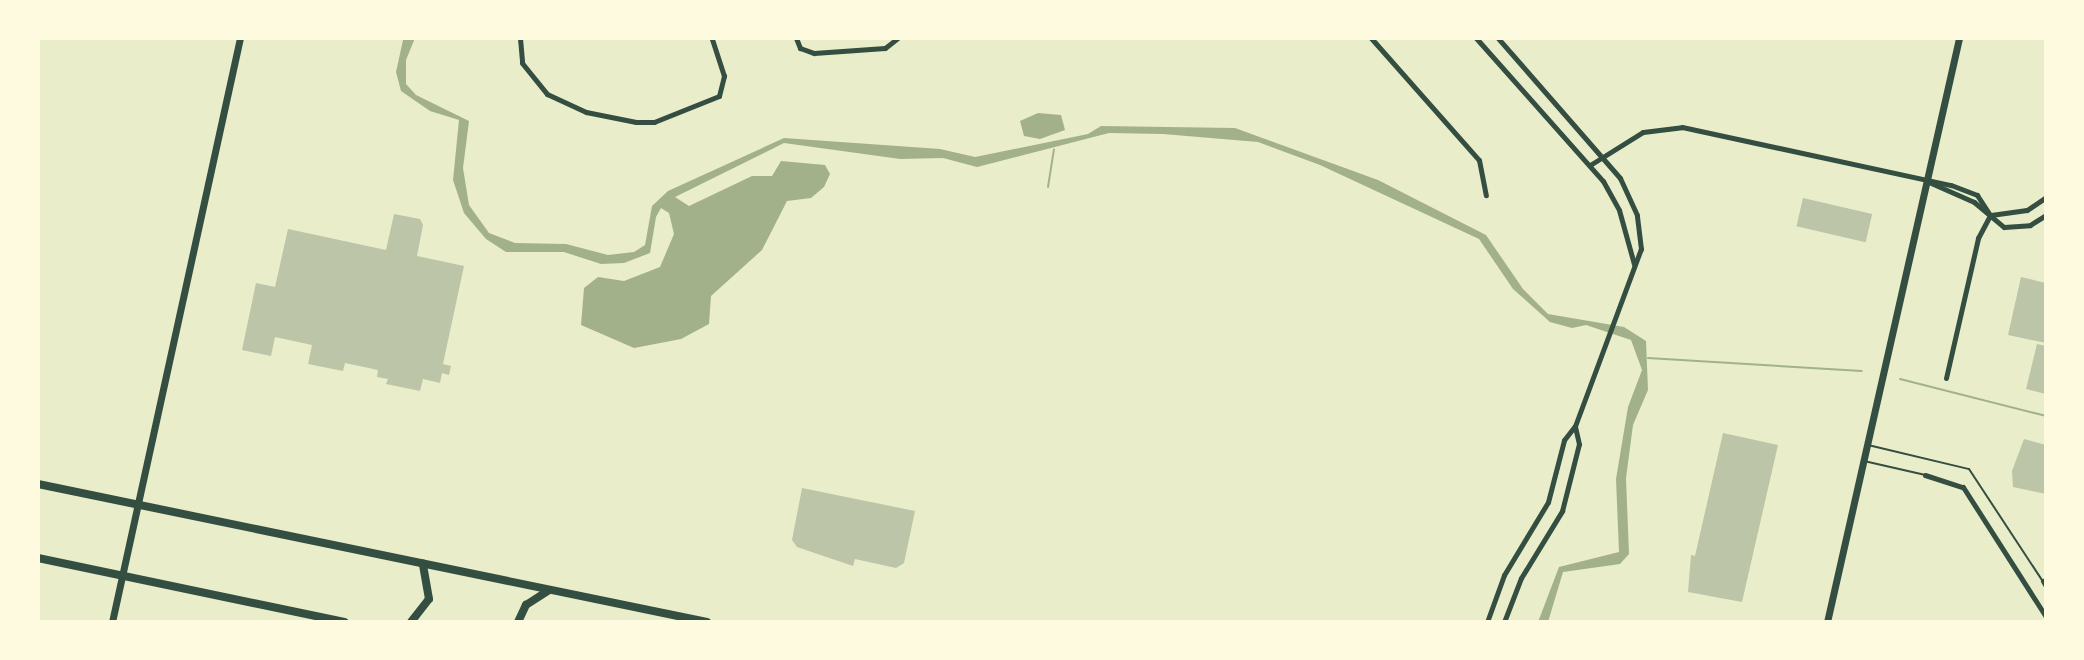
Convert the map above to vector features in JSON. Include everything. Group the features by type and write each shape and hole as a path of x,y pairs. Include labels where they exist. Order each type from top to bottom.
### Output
{"highway":[{"path":"38,484 707,622"},
{"path":"38,558 344,622"},
{"path":"411,622 429,599 423,564"},
{"path":"518,622 526,605 550,590"}],"main road":[{"path":"112,622 240,38"},
{"path":"1827,622 1959,38"}],"street":[{"path":"520,38 522,63 547,94 586,112 636,122 654,122 719,96 724,76 712,38"},
{"path":"796,38 800,48 814,53 885,48 898,38"},
{"path":"1371,38 1479,160 1486,195"},
{"path":"1476,38 1590,165 1619,210 1634,265"},
{"path":"1487,622 1504,575 1542,515 1564,440 1575,426 1641,249 1637,215 1604,158 1498,38"},
{"path":"1590,165 1643,132 1682,127 1977,195 1990,215 2004,227 2030,225 2046,215"},
{"path":"1990,215 2027,210 2046,197"},
{"path":"1946,378 1978,238 1990,215"},
{"path":"1504,622 1521,578 1562,511 1579,444 1575,426"},
{"path":"1925,475 1963,487 2046,617"}],"lane":[{"path":"1867,444 1969,469 2045,584"},
{"path":"1863,461 1925,475"}],"shaded area":[{"path":"415,38 406,60 406,84 416,95 469,121 463,168 469,205 489,233 515,243 566,244 608,255 634,252 645,245 652,206 668,191 784,138 940,149 975,157 1088,134 1101,126 1235,128 1378,180 1486,235 1523,289 1548,314 1624,327 1646,341 1648,390 1633,425 1626,478 1629,554 1620,564 1563,572 1548,622 1538,622 1559,567 1619,552 1616,479 1628,407 1642,370 1631,340 1586,325 1572,328 1550,322 1513,289 1479,239 1320,165 1258,142 1163,134 1109,133 977,167 943,158 900,159 784,143 675,197 689,206 752,176 772,176 781,161 825,165 830,174 824,187 811,198 787,201 762,250 711,296 709,324 681,339 634,348 581,325 584,288 598,277 624,281 660,267 674,234 669,213 661,208 656,217 650,253 624,263 601,264 564,252 506,252 486,239 464,213 453,180 459,120 430,111 401,91 396,72 403,40"},
{"path":"1038,113 1061,115 1065,130 1040,139 1024,136 1020,121"}],"building":[{"path":"1803,198 1872,214 1866,242 1796,226"},
{"path":"394,214 420,219 423,225 417,256 464,266 443,364 451,366 449,375 442,373 440,383 423,379 420,391 386,384 388,379 377,377 378,370 345,363 343,371 308,364 312,345 275,337 271,356 242,350 256,283 275,287 288,229 386,250"},
{"path":"2021,277 2046,283 2046,343 2008,335"},
{"path":"2037,344 2046,346 2046,394 2026,389"},
{"path":"1723,433 1778,445 1742,602 1688,592 1691,555 1695,556"},
{"path":"2024,439 2046,445 2046,494 2013,487 2012,471"},
{"path":"802,488 915,511 904,563 896,568 855,559 853,566 797,547 792,540"}],"waterway":[{"path":"1048,187 1054,149"},
{"path":"1648,358 1862,371"},
{"path":"1900,379 2046,416"}]}
